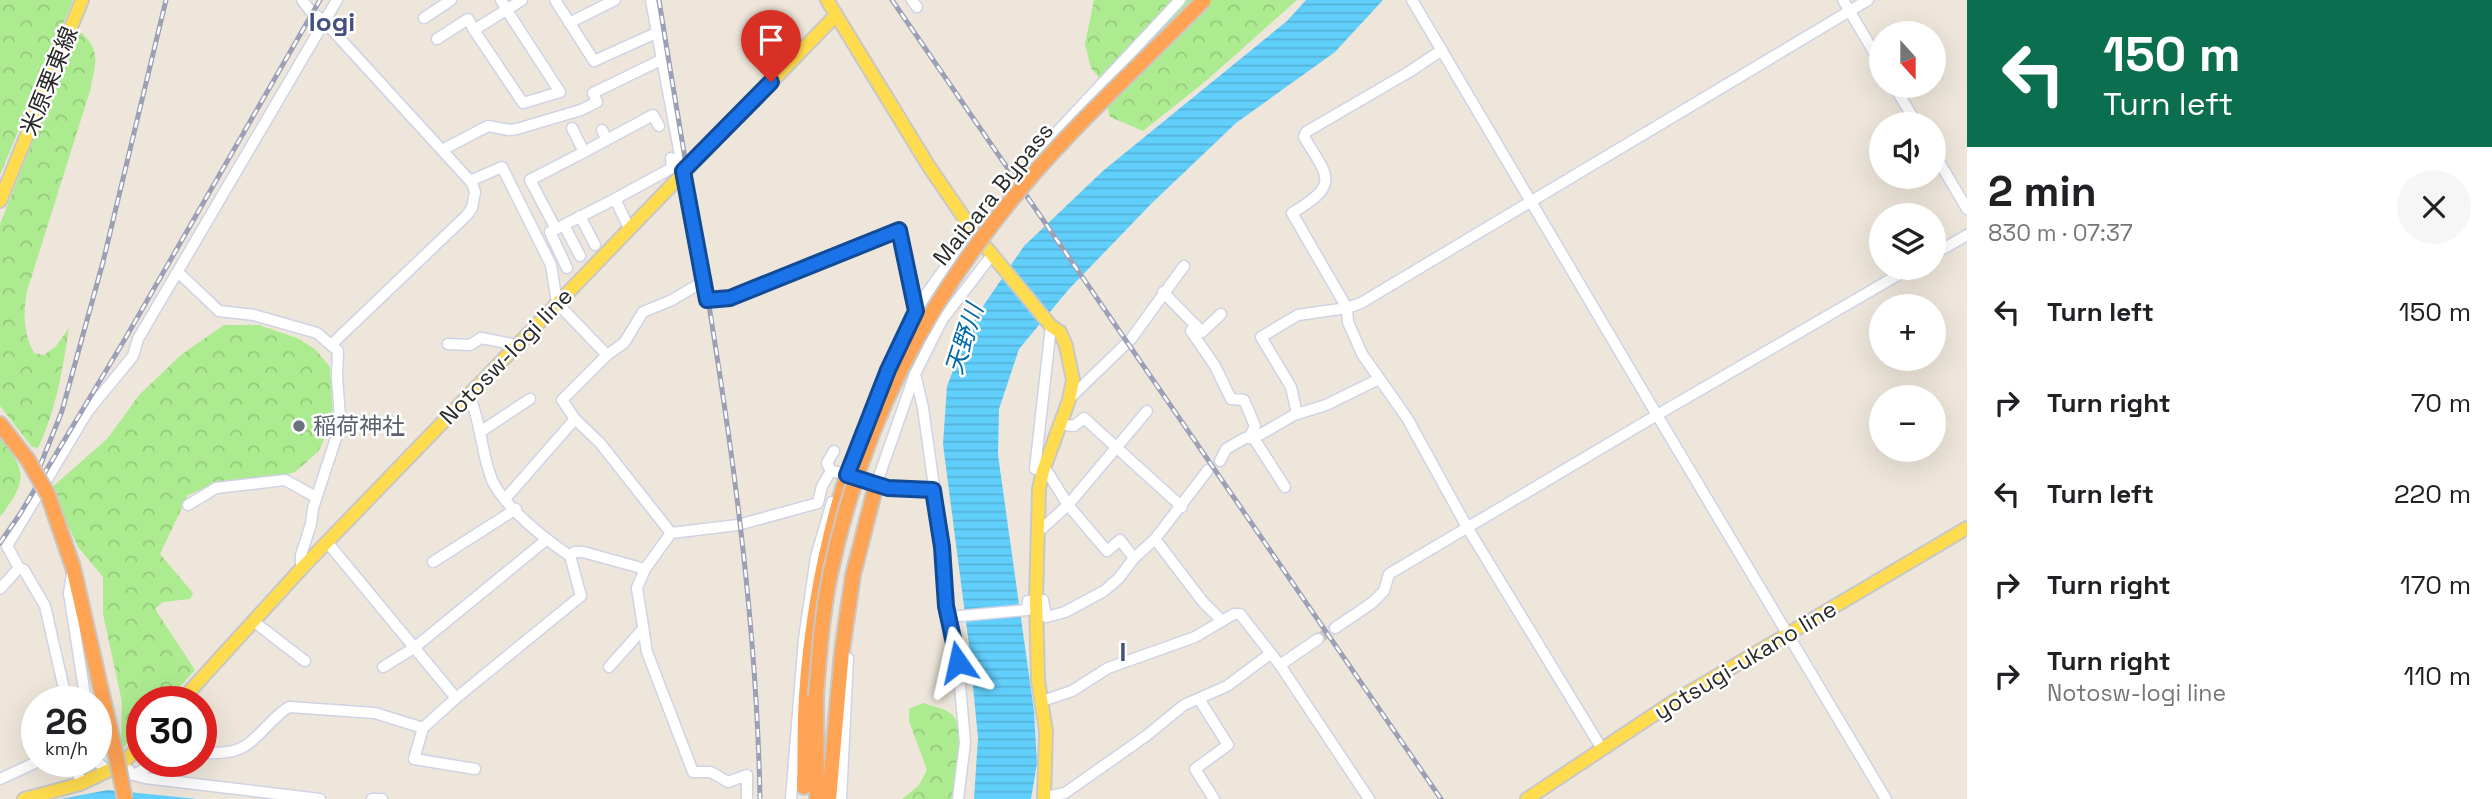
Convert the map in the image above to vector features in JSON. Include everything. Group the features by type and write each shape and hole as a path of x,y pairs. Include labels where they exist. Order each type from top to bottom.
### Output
{"highway":[{"name":"Maibara Bypass","path":"804,793 830,576 864,454 883,404 907,353 960,267 1024,186 1087,117 1204,0"},
{"path":"0,424 28,460 48,495 73,566 119,757 125,799"},
{"path":"804,793 806,696 811,643 821,578 845,474"},
{"path":"829,799 842,651 853,575 879,485"},
{"name":"Maibara Bypass","path":"816,696 817,799"}],"main road":[{"name":"米原栗東線","path":"0,201 82,0"},
{"path":"827,0 928,165 975,234 1048,323 1060,332 1071,363 1073,380 1069,400 1039,489 1032,605 1038,680 1046,730 1045,797"},
{"name":"Notosw-Iogi line","path":"194,686 301,569 836,15"},
{"name":"yotsugi-ukano line","path":"1527,799 1673,702 1967,528"},
{"path":"112,766 126,753"},
{"path":"24,799 80,784 95,777"}],"street":[{"path":"302,0 470,181 475,192 472,208 467,215 331,345"},
{"path":"63,686 45,606 7,546 88,411 133,356 138,339 337,0"},
{"path":"424,18 451,0"},
{"path":"474,30 503,5 522,0"},
{"path":"555,0 594,61 656,33"},
{"path":"569,23 615,0"},
{"path":"651,0 707,300 730,298 899,230 916,311"},
{"path":"1031,160 1180,0"},
{"path":"1412,0 1886,799"},
{"path":"1843,0 1869,43"},
{"path":"1297,414 1291,387 1261,337 1298,315 1347,308 1361,303 1868,0"},
{"path":"437,39 468,19 523,103 561,92 503,5"},
{"path":"1442,50 1306,132 1304,136 1327,174 1325,184 1317,195 1292,213 1347,308 1348,322 1362,354 1407,418 1468,527 1602,748"},
{"path":"442,150 488,126 512,130 580,110 597,102 593,93 661,60"},
{"path":"580,256 530,180 584,152 604,135 653,115 659,127"},
{"path":"572,128 584,152"},
{"path":"567,268 550,232 664,173 672,165 671,158"},
{"path":"470,181 502,167 551,265 558,303 607,355"},
{"path":"1946,173 1967,209"},
{"path":"615,199 629,228"},
{"path":"580,216 595,246"},
{"path":"791,799 798,698 816,557 845,474 888,370 916,311 956,255 975,234"},
{"path":"1946,247 1967,235"},
{"path":"841,799 849,651 859,575 879,485 915,374 942,320 996,259"},
{"path":"1069,400 1128,342 1184,266"},
{"path":"178,272 219,311 254,315 317,333 338,351 340,417 301,555 301,569"},
{"path":"1335,628 1372,603 1384,591 1389,574 1889,280"},
{"path":"671,533 600,443 575,419 562,400 607,355 624,343 643,312 672,300 704,281"},
{"path":"1163,292 1202,332 1221,314"},
{"path":"1048,323 1035,469 1045,468 1068,505 1107,551 1120,540 1134,558"},
{"path":"1196,325 1191,331 1215,366 1231,399 1244,400 1255,426 1251,437"},
{"path":"448,344 470,345 481,338 517,345"},
{"path":"915,374 923,408 939,526 946,606 953,617 958,662 965,743 958,799"},
{"path":"1220,461 1226,449 1297,414 1326,405 1379,379"},
{"path":"469,395 493,480 505,499 546,540 570,556 581,596 456,698 423,729 414,759 475,769"},
{"path":"480,432 530,399"},
{"path":"1037,533 1068,505 1117,450 1147,411"},
{"path":"1059,424 1074,426 1084,418 1182,507"},
{"path":"505,499 575,419"},
{"path":"1251,437 1285,487"},
{"path":"831,471 827,463 834,452"},
{"path":"953,617 1032,605 1043,600 1046,617 1065,612 1104,591 1155,539 1208,470"},
{"path":"831,471 879,485 933,490"},
{"path":"747,799 747,775 728,782 711,772 693,772 647,652 637,588 645,569 671,533 738,525 818,503 822,486 831,471"},
{"path":"188,505 216,488 285,480 316,498"},
{"path":"433,562 516,509"},
{"path":"1155,539 1203,602 1222,621"},
{"path":"383,667 414,648 546,540"},
{"path":"327,542 456,698"},
{"path":"570,556 575,552 583,552 645,569"},
{"path":"73,566 69,593 84,686"},
{"path":"0,589 19,568"},
{"path":"1042,701 1072,691 1108,668 1195,637 1234,614 1240,614 1280,665 1369,799"},
{"path":"253,621 305,662"},
{"path":"609,667 642,630"},
{"path":"1280,665 1318,639"},
{"path":"1045,797 1065,793 1146,736 1184,705 1227,686 1270,654"},
{"path":"1199,699 1228,745 1195,769 1214,799"},
{"path":"217,752 239,750 289,707 375,713 423,729"},
{"path":"119,757 126,765"},
{"path":"0,779 21,769"},
{"path":"79,777 80,784"},
{"path":"147,777 320,799"},
{"path":"372,799 382,799"}],"green space":[{"path":"0,0 73,0 0,175"},
{"path":"1094,0 1297,0 1207,80 1143,131 1110,117 1101,80 1091,68 1085,44"},
{"path":"77,29 94,50 94,72 27,291 25,307 26,330 34,353 44,355 56,346 69,328 54,404 38,448 32,447 0,406 0,224"},
{"path":"224,325 259,325 297,338 315,349 330,367 333,421 318,452 295,472 267,480 221,481 188,495 160,554 193,593 190,599 163,602 155,609 195,670 180,686 126,686 126,745 121,750 122,702 103,614 103,577 78,547 51,488 107,439 140,394 182,354"},
{"path":"0,434 15,458 21,475 16,493 0,517"},
{"path":"923,703 950,713 959,729 960,753 953,799 902,799 919,785 927,770 909,721 909,709"}],"water":[{"path":"1306,0 1383,0 1335,52 1236,123 1152,203 1069,289 1019,349 999,409 998,455 1034,711 1037,763 1031,799 974,799 978,738 943,444 947,386 971,324 1024,246 1104,170 1287,21"},
{"path":"108,790 197,799 60,799"}],"tunnel":[{"path":"1318,639 1335,628"}],"railway":[{"path":"40,466 62,411 103,262 166,0"},
{"path":"0,543 125,339 320,0"},
{"path":"659,0 708,299 737,498 756,698 760,799"},
{"path":"892,0 1441,799"}],"place":[{"name":"稲荷神社","path":"299,426"}],"district":[{"name":"Iogi","path":"332,22"},
{"name":"I","path":"1123,652"}],"route":[{"path":"771,82 683,171 707,300 730,298 899,230 916,311 888,370 847,475 888,488 933,490 942,547 946,606 958,662"}],"water label":[{"name":"天野川","path":"964,339"}]}
